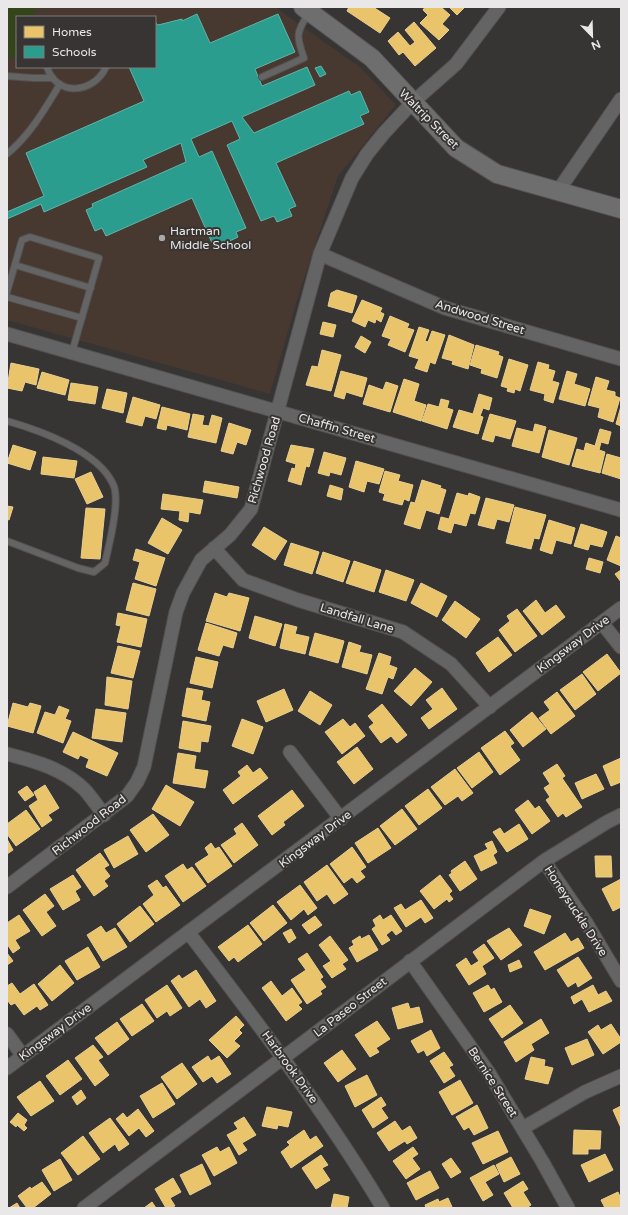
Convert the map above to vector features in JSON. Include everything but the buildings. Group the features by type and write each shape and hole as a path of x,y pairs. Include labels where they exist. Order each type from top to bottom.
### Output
{"street":[{"name":"Richwood Road","path":"7,887 127,796 137,782 144,767 176,612 183,592 192,573 201,560 230,535 251,509 320,254 352,178 367,154 384,133 412,103 456,64 499,7"},
{"name":"Waltrip Street","path":"309,9 372,58 412,103 456,148 497,174 621,209"},
{"path":"558,191 621,99"},
{"name":"Andwood Street","path":"320,254 444,308 621,359"},
{"name":"Chaffin Street","path":"7,334 621,510"},
{"name":"Landfall Lane","path":"214,548 243,580 298,600 403,632 451,664 490,707"},
{"name":"Kingsway Drive","path":"7,1068 188,932 341,820 621,608"},
{"path":"602,623 621,647"},
{"path":"290,752 341,820"},
{"path":"7,754 39,762 70,778 84,790 104,814"},
{"name":"La Paseo Street","path":"84,1208 284,1058 410,960 544,861 621,815"},
{"name":"Honeysuckle Drive","path":"544,861 587,924 621,981"},
{"name":"Harbrook Drive","path":"188,932 284,1058 350,1153 383,1208"},
{"name":"Bernice Street","path":"410,960 489,1073 523,1128 568,1208"},
{"path":"7,1034 23,1056"},
{"path":"523,1128 585,1092 621,1076"}],"lane":[{"path":"262,77 304,58 297,39 300,27 309,9"},
{"path":"48,68 53,78 60,84 69,88 78,89 96,82 105,68"},
{"path":"7,76 53,78"},
{"path":"7,154 19,143 42,114 60,84"},
{"path":"7,292 22,240 30,237 99,258 72,352"},
{"path":"15,265 91,288"},
{"path":"7,297 82,318"},
{"path":"7,422 31,428 80,451 98,464 114,484 116,506 105,563 94,572 78,568 7,541"}],"shaded area":[{"name":"Hartman Middle School","path":"7,7 275,7 361,68 396,105 338,176 297,300 270,394 7,320"}],"green space":[{"path":"7,7 36,7 33,16 16,16 16,59 7,55"}],"place":[{"name":"Hartman Middle School","path":"162,238"}]}
